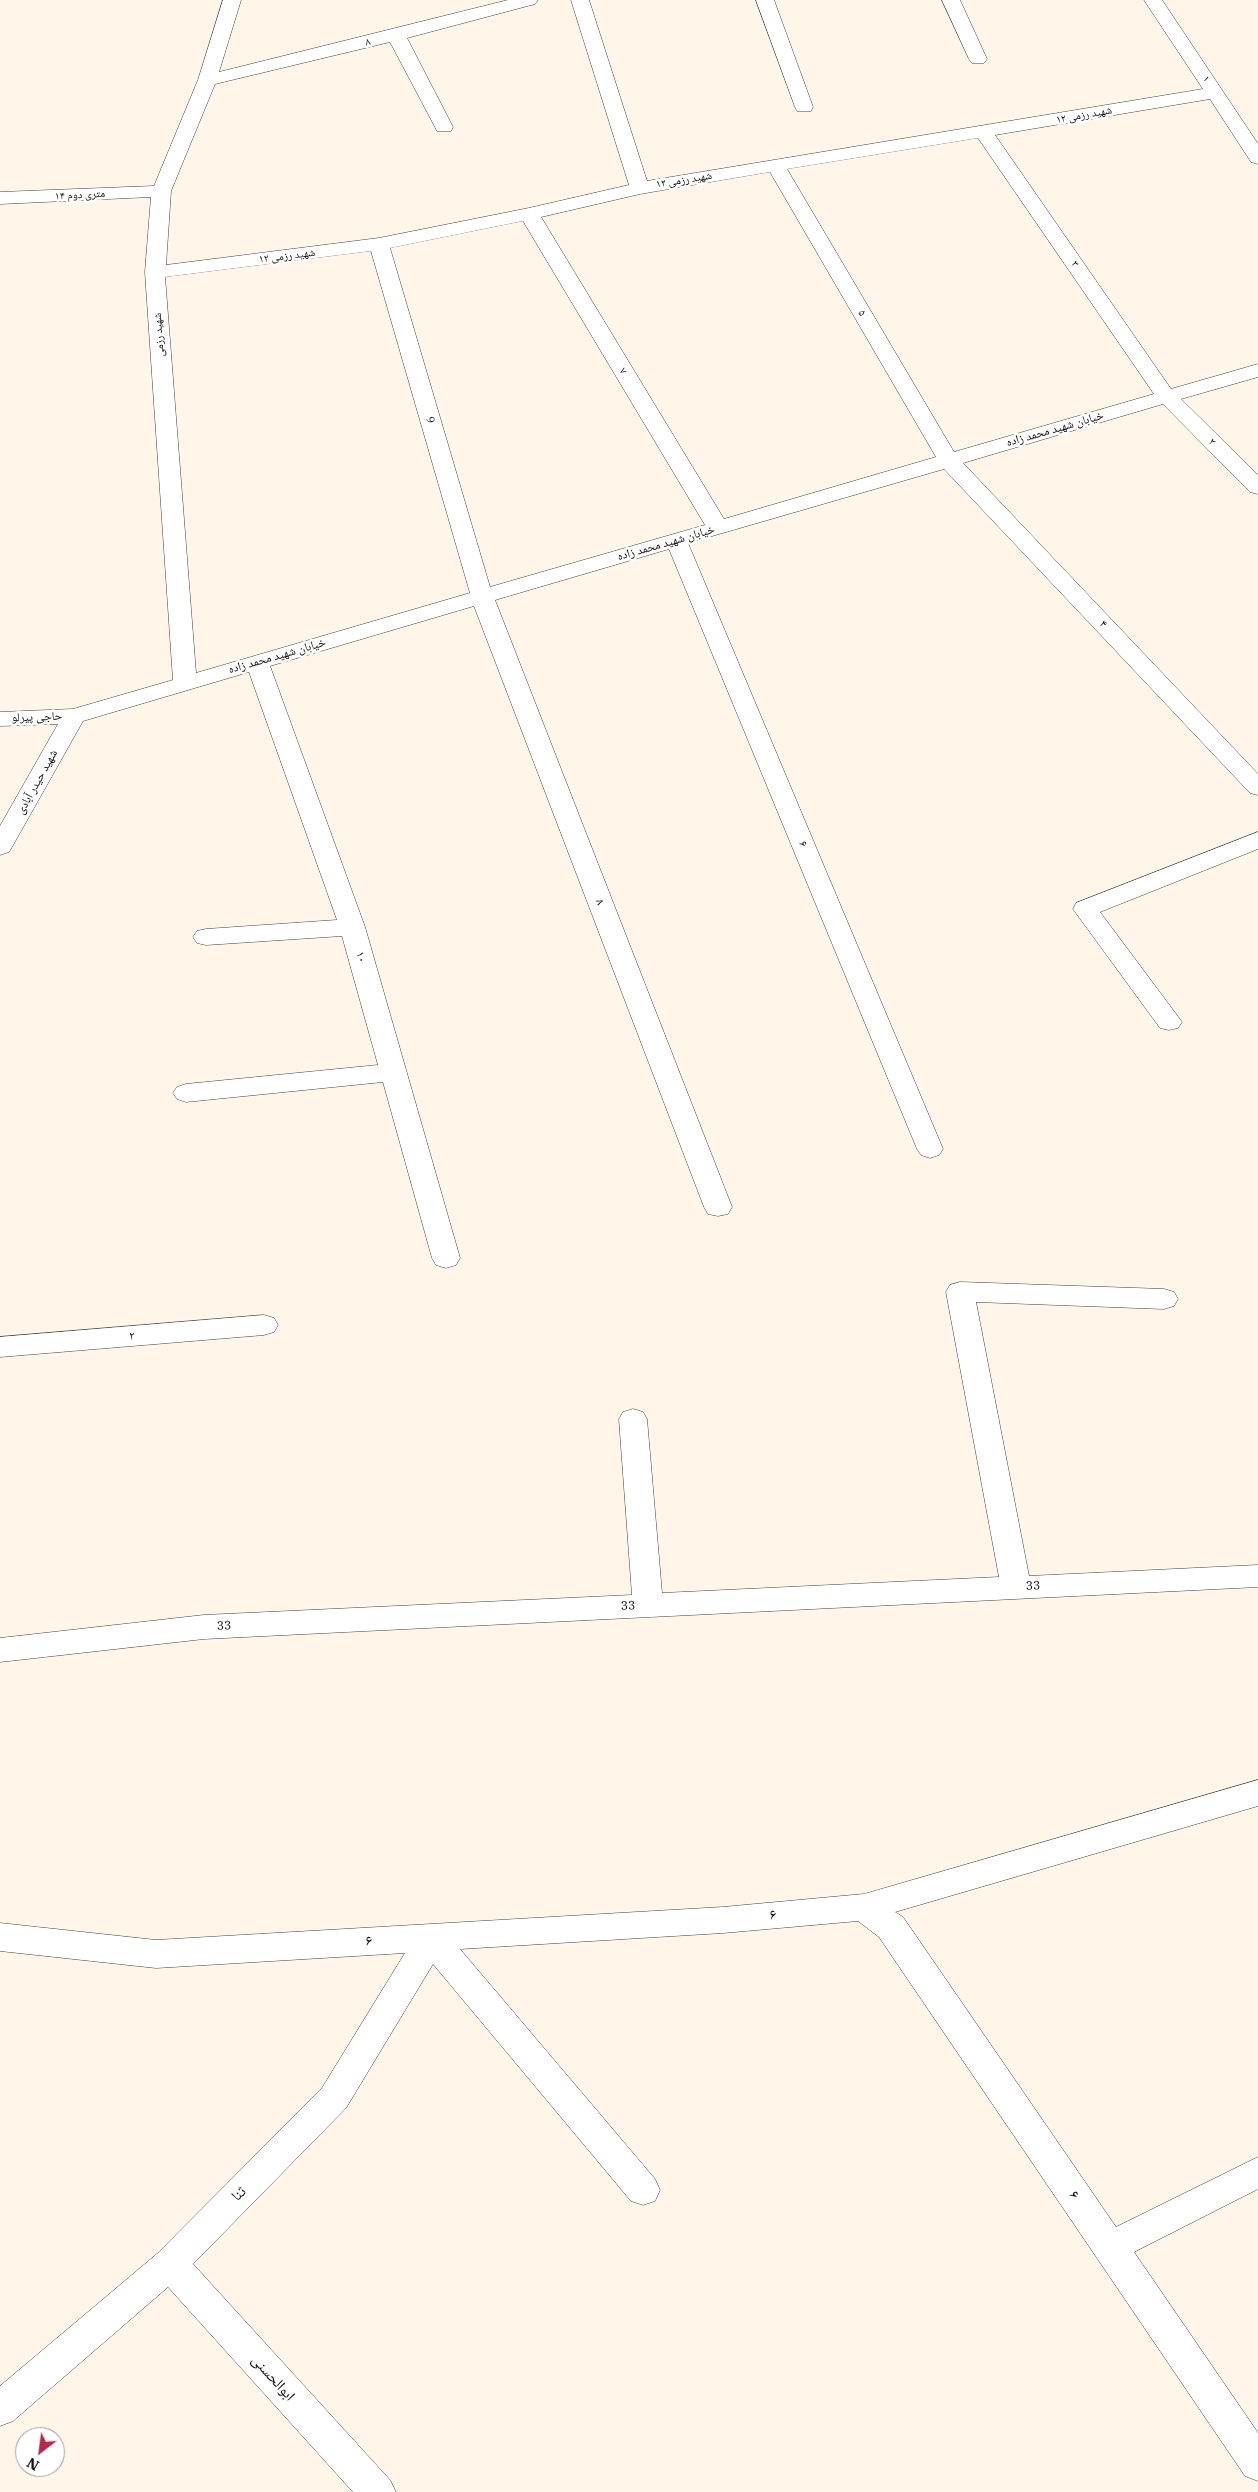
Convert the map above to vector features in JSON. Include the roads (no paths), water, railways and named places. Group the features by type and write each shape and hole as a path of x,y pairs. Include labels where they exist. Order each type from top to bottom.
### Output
{"street":[{"name":"شهید رزمی","path":"186,683 155,272 161,191 206,80 232,0"},
{"name":"۸","path":"206,80 396,35 528,0"},
{"path":"580,0 640,188"},
{"path":"765,0 804,107"},
{"path":"952,0 978,59"},
{"name":"۱","path":"1153,0 1258,158"},
{"path":"396,35 444,127"},
{"name":"شهید رزمی ۱۲","path":"155,272 379,244 528,214 640,188 1216,93"},
{"name":"۳","path":"983,132 1166,396"},
{"name":"۵","path":"775,166 948,460"},
{"name":"۱۴ متری دوم","path":"0,198 161,191"},
{"name":"۷","path":"528,214 718,528"},
{"name":"9","path":"379,244 482,596"},
{"name":"خیابان شهید محمد زاده","path":"74,716 1258,370"},
{"name":"۲","path":"1166,396 1258,486"},
{"name":"۴","path":"948,460 1258,788"},
{"name":"۶","path":"676,540 930,1149"},
{"name":"۸","path":"482,596 718,1208"},
{"name":"۱۰","path":"257,662 352,927 446,1258"},
{"name":"حاجی پیرلو","path":"0,719 74,716"},
{"name":"شهید حیدر آبادی","path":"0,847 74,716"},
{"path":"1170,1022 1085,909 1258,840"},
{"path":"206,937 352,927"},
{"path":"186,1093 393,1072"},
{"path":"1016,1587 960,1292 1164,1299"},
{"name":"۲","path":"0,1347 264,1325"},
{"path":"633,1419 648,1605"},
{"name":"33","path":"0,1650 204,1627 1258,1576"},
{"path":"864,1907 1258,1793"},
{"name":"۶","path":"0,1937 156,1954 724,1920 864,1907 891,1927 1258,2464"},
{"path":"431,1938 644,2190"},
{"name":"ثنا","path":"0,2409 170,2264 334,2098 431,1938"},
{"path":"1110,2247 1258,2172"},
{"name":"ابوالحسنی","path":"170,2264 377,2492"}]}
